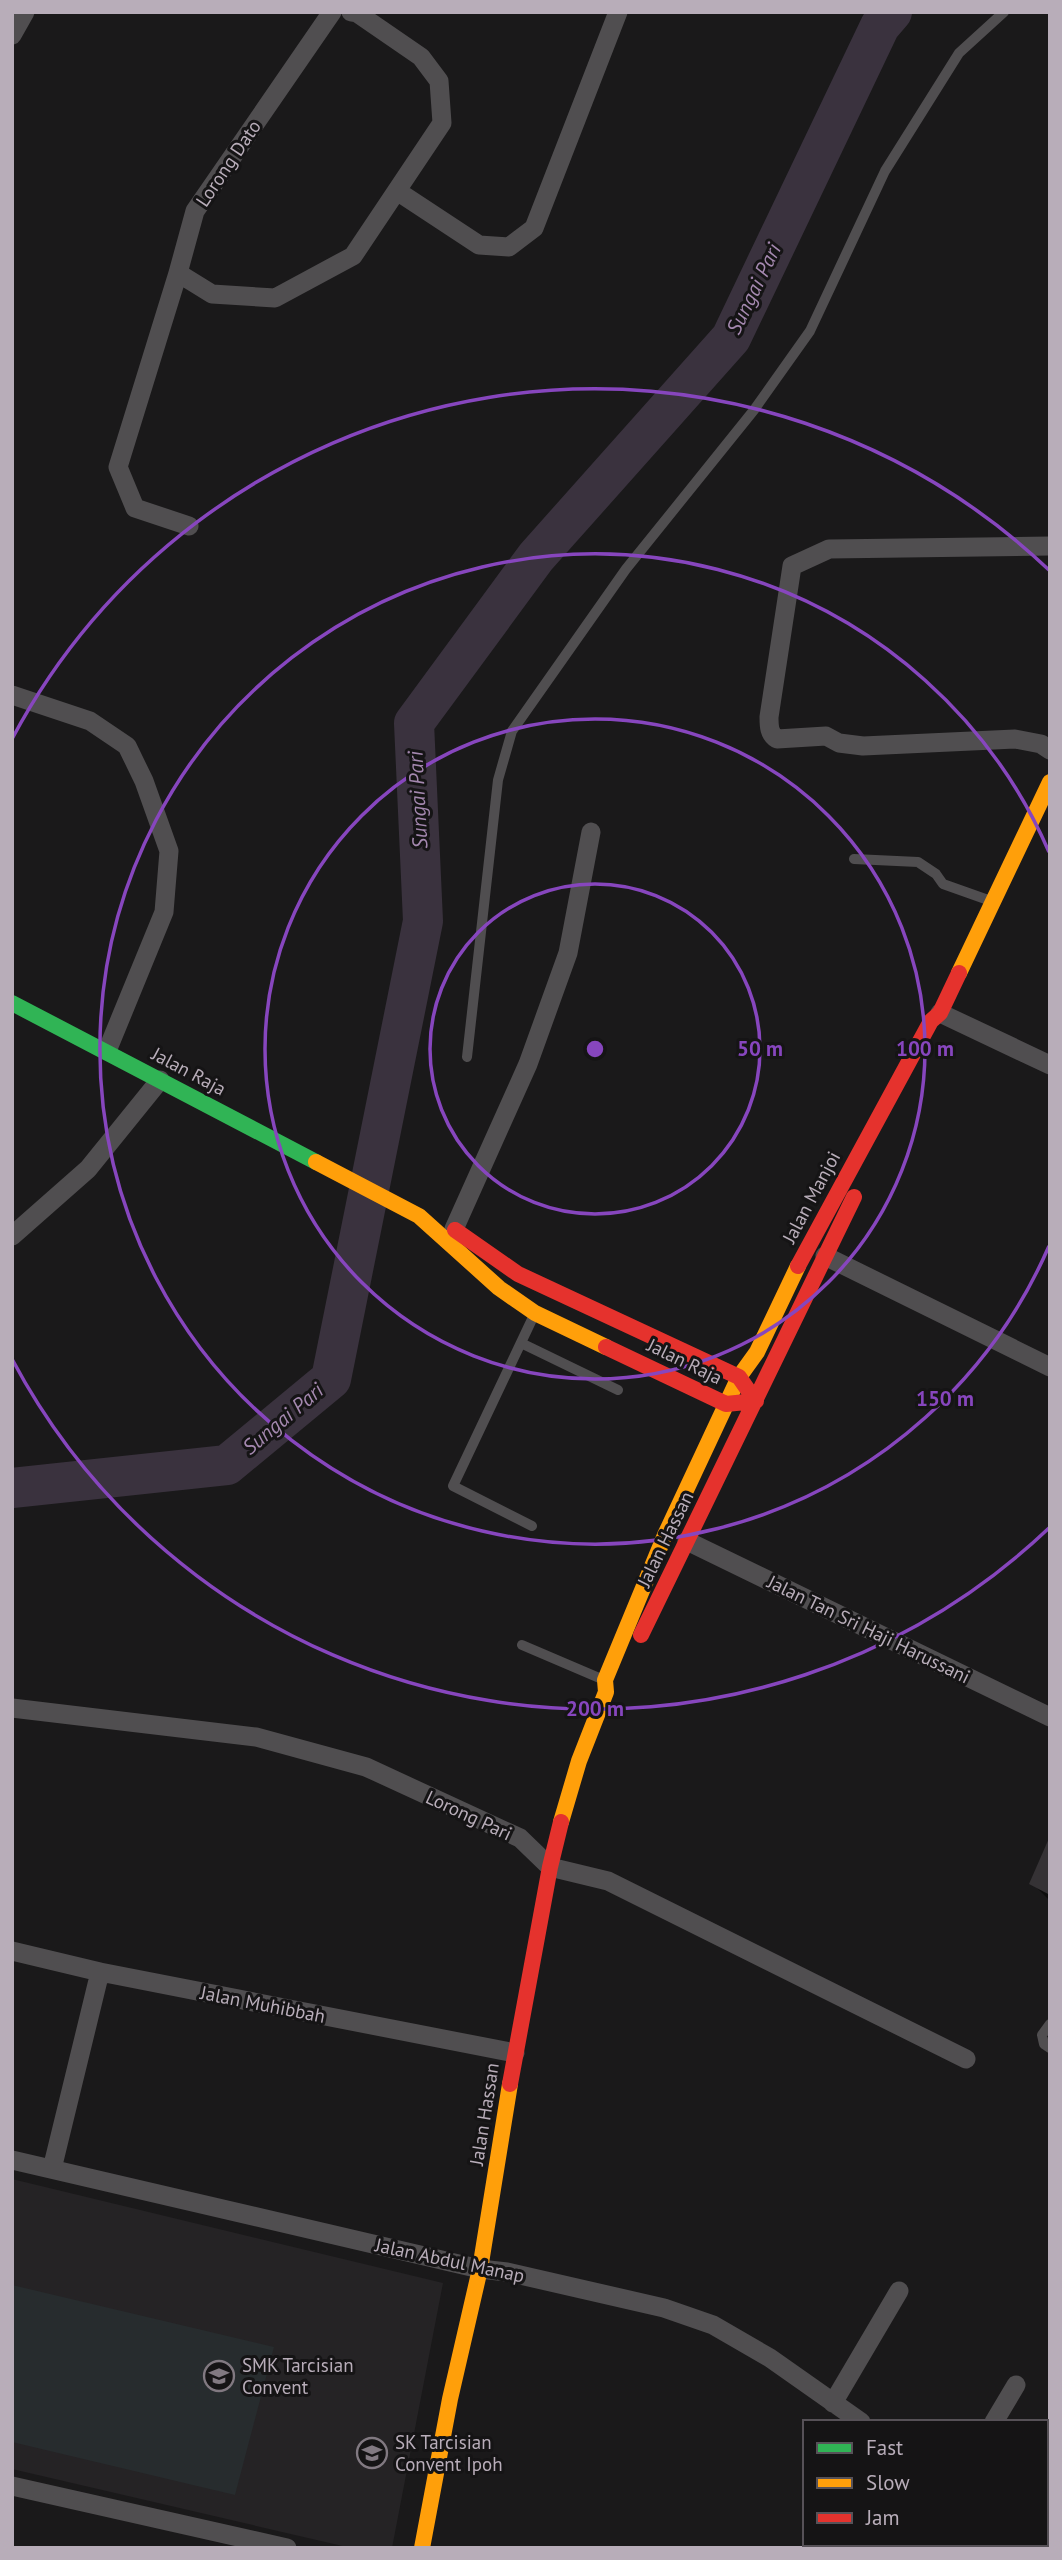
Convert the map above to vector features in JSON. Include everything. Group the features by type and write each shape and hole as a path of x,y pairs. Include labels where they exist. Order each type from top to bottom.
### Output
{"street":[{"path":"12,35 25,12"},
{"name":"Lorong Dato","path":"189,526 135,508 118,467 195,211 332,12"},
{"path":"178,273 212,294 275,298 353,256 397,191 442,123 439,81 421,57 357,13 351,12"},
{"path":"397,191 479,245 509,247 534,228 618,12"},
{"path":"1050,547 829,550 792,566 769,729 777,738 826,736 839,743 863,746 1015,739 1041,744 1050,750"},
{"path":"12,695 90,721 128,746 144,781 169,851 164,912 107,1051"},
{"name":"Jalan Manjoi","path":"726,1404 739,1377 757,1352 805,1252 931,1021 940,1013 1050,782"},
{"path":"454,1229 528,1064 568,953 591,832"},
{"name":"Jalan Raja","path":"12,1003 419,1216 499,1288 535,1312 726,1404 756,1401 739,1377 518,1274 437,1218 419,1216"},
{"path":"940,1013 1050,1065"},
{"name":"Jalan Manjoi","path":"756,1401 940,1025 940,1013"},
{"path":"12,1236 88,1169 160,1080"},
{"path":"825,1256 1050,1367"},
{"name":"Jalan Hassan","path":"605,1686 617,1683 756,1401"},
{"name":"Jalan Hassan","path":"422,2548 450,2399 480,2269 515,2053 563,1812 605,1686 665,1535 726,1404"},
{"path":"665,1535 687,1541"},
{"name":"Jalan Tan Sri Haji Harussani","path":"687,1541 1050,1717"},
{"name":"Lorong Pari","path":"12,1708 256,1737 366,1767 520,1838 550,1867"},
{"path":"550,1867 608,1881 966,2059"},
{"name":"Jalan Muhibbah","path":"12,1951 100,1972 515,2053"},
{"path":"52,2169 100,1972"},
{"name":"Jalan Abdul Manap","path":"12,2160 480,2269 507,2272 664,2308 713,2325 770,2358 858,2420"},
{"path":"834,2403 899,2291"},
{"path":"994,2420 1016,2385"},
{"path":"12,2486 287,2548"}],"lane":[{"path":"467,1057 498,780 512,731 626,569 754,410 810,331 885,171 959,53 1004,12"},
{"path":"854,859 918,862 936,874 943,884 992,901"},
{"path":"532,1526 453,1486 535,1312"},
{"path":"521,1343 618,1390"},
{"path":"522,1645 605,1686"},
{"path":"1050,2024 1042,2035 1044,2044 1050,2049"}],"shaded area":[{"name":"SMK Tarcisian Convent","path":"12,2179 443,2283 392,2548 351,2548 12,2469"},
{"path":"12,2285 274,2347 235,2495 12,2442"}],"building":[{"path":"1050,1836 1050,1895 1029,1884"}],"waterway":[{"name":"Sungai Pari","path":"12,1488 227,1465 331,1379 423,921 414,723 536,557 731,338 880,26 892,12"}],"traffic: fast":[{"path":"12,1003 316,1162"}],"traffic: slow":[{"path":"959,973 1050,782"},
{"path":"316,1162 419,1216 499,1288 535,1313 606,1347"},
{"path":"561,1822 579,1761 606,1692 605,1680 665,1535 739,1377 757,1352 798,1266"},
{"path":"422,2548 450,2399 480,2269 510,2084"}],"traffic: jam":[{"path":"798,1266 931,1021 940,1013 959,973"},
{"path":"641,1635 854,1197"},
{"path":"455,1230 518,1274 739,1377 748,1390"},
{"path":"606,1347 726,1404 756,1401"},
{"path":"510,2084 550,1867 561,1822"}],"place":[{"name":"SMK Tarcisian Convent","path":"219,2376"},
{"name":"SK Tarcisian Convent Ipoh","path":"372,2453"}]}
